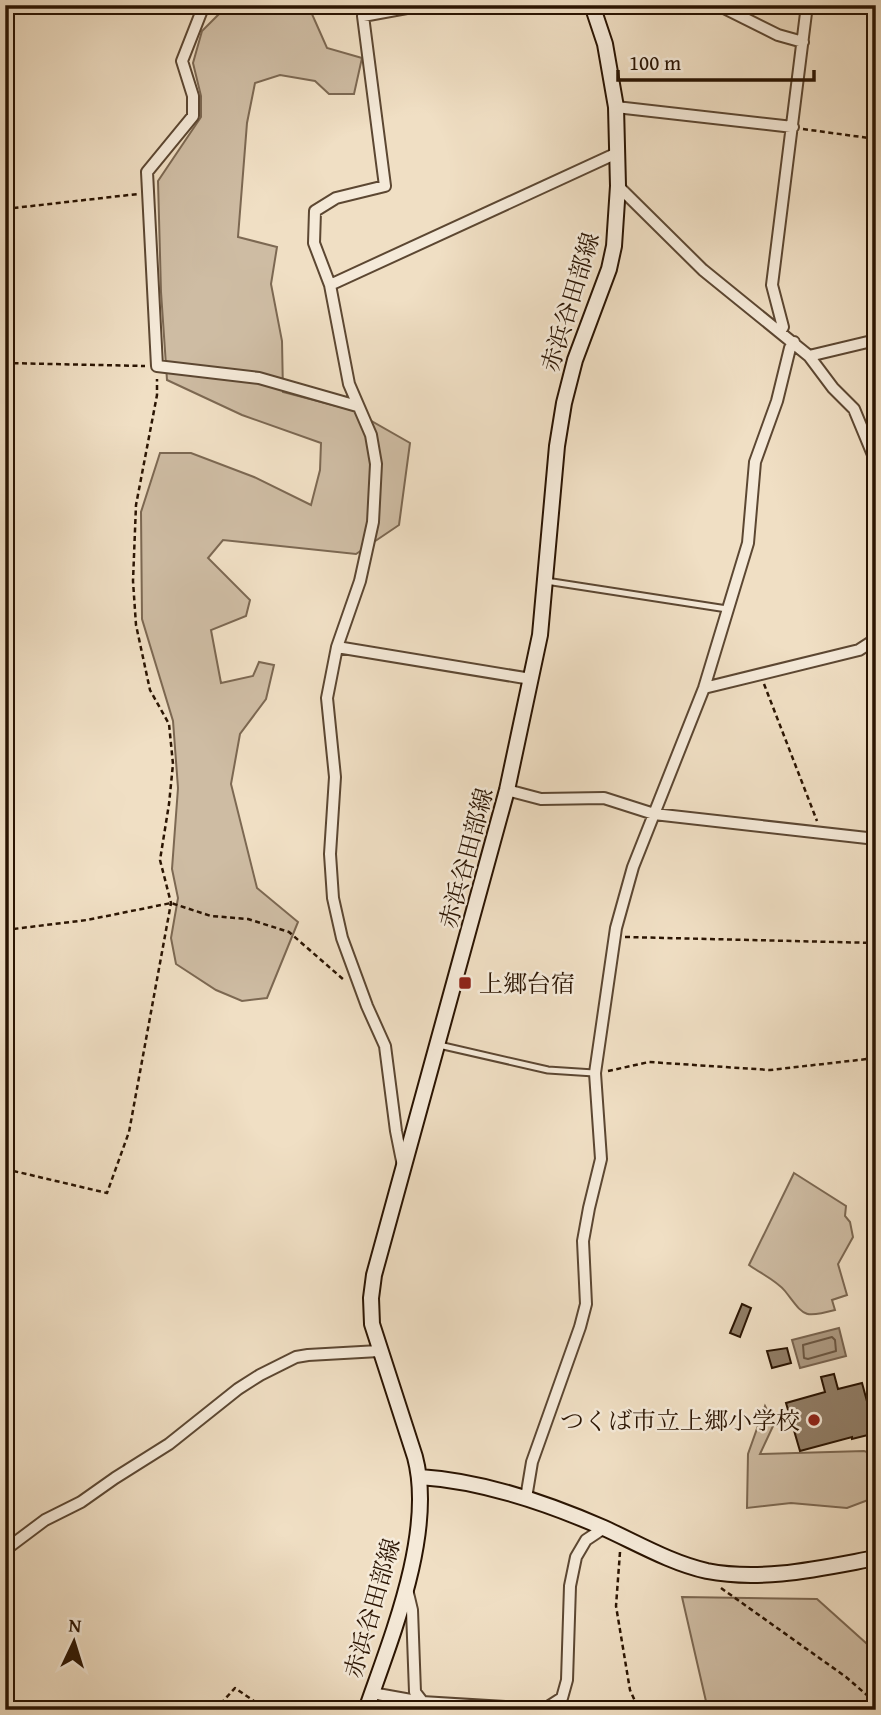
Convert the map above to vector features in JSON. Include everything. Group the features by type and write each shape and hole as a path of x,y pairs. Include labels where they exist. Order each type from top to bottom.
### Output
{"main road":[{"name":"赤浜谷田部線","path":"366,1710 407,1586 415,1546 420,1477 379,1351 372,1324 371,1298 403,1166 439,1045 508,790 540,635 557,446 564,403 575,360 614,246 618,186 615,107 605,44 592,5"},
{"path":"420,1477 488,1488 526,1498 604,1528 692,1567 723,1573 771,1575 876,1558"}],"street":[{"path":"204,5 182,61 193,96 193,116 147,173 157,366 259,378 357,406"},
{"path":"403,1166 385,1046 342,938 332,898 330,854 335,777 327,698 337,647 360,581 373,522 376,464 371,435 349,384 330,285 314,243 315,211 336,198 385,186 363,16 423,5"},
{"path":"718,5 778,35 803,42"},
{"path":"780,332 783,327 772,285 807,5"},
{"path":"615,107 793,127"},
{"path":"330,285 617,153"},
{"path":"618,186 703,270 809,356 833,388 854,409 876,462"},
{"path":"809,356 876,340"},
{"path":"526,1498 532,1462 586,1304 583,1241 601,1159 595,1073 615,936 633,867 704,688 748,543 755,462 794,342"},
{"path":"704,688 859,650 876,639"},
{"path":"337,647 531,679"},
{"path":"508,790 541,799 604,798 653,814 876,839"},
{"path":"5,1550 45,1520 81,1502 169,1444 237,1389 260,1375 308,1354 379,1351"},
{"path":"372,1693 426,1706 548,1707 562,1698 566,1680 570,1586 576,1557 586,1540 604,1528"},
{"path":"407,1586 412,1609 415,1692 426,1706"}],"lane":[{"path":"546,581 728,609"},
{"path":"439,1045 548,1070 595,1073"}],"path":[{"path":"793,127 876,139"},
{"path":"5,209 147,193"},
{"path":"5,363 157,366 157,396 136,505 133,581 136,625 149,690 169,724 173,764 160,860 171,903 130,1132 107,1193 5,1169"},
{"path":"761,674 821,832"},
{"path":"5,930 87,920 171,903 211,916 248,919 289,932 340,975 349,986"},
{"path":"615,936 876,943"},
{"path":"595,1073 649,1062 770,1070 876,1058"},
{"path":"625,1538 620,1548 615,1606 630,1690 639,1710"},
{"path":"713,1582 846,1677 876,1703"},
{"path":"215,1710 235,1688 267,1710"}],"shaded area":[{"path":"219,5 308,5 327,48 362,58 354,94 329,94 315,81 280,75 255,83 247,123 238,237 277,247 271,284 282,341 283,392 352,410 410,443 399,525 356,554 223,540 208,558 250,600 246,616 211,630 221,683 253,676 259,662 274,665 266,699 240,734 231,784 257,888 298,922 267,998 242,1001 216,990 176,964 171,938 178,898 172,869 178,788 173,721 142,619 141,512 160,453 191,453 254,477 311,505 320,470 321,443 242,415 167,380 158,181 201,117 201,96 193,63 202,31 219,14"},
{"path":"794,1173 846,1206 845,1216 850,1222 853,1237 838,1264 847,1295 832,1300 835,1310 805,1313 778,1284 749,1265"},
{"path":"765,1406 774,1424 760,1454 864,1451 876,1455 876,1497 847,1508 791,1503 747,1508 748,1454"},
{"path":"682,1597 817,1599 876,1652 876,1710 708,1710"}],"water":[{"path":"839,1328 846,1356 800,1368 792,1340"}],"building":[{"path":"742,1304 751,1308 740,1337 730,1333"},
{"path":"787,1348 791,1363 772,1368 767,1351"},
{"path":"834,1374 838,1389 862,1383 871,1416 876,1414 876,1433 800,1451 786,1403 825,1392 821,1377"}],"waterway":[{"path":"5,717 5,782"}],"place":[{"name":"上郷台宿","path":"465,983"},
{"name":"つくば市立上郷小学校","path":"814,1420"}]}
